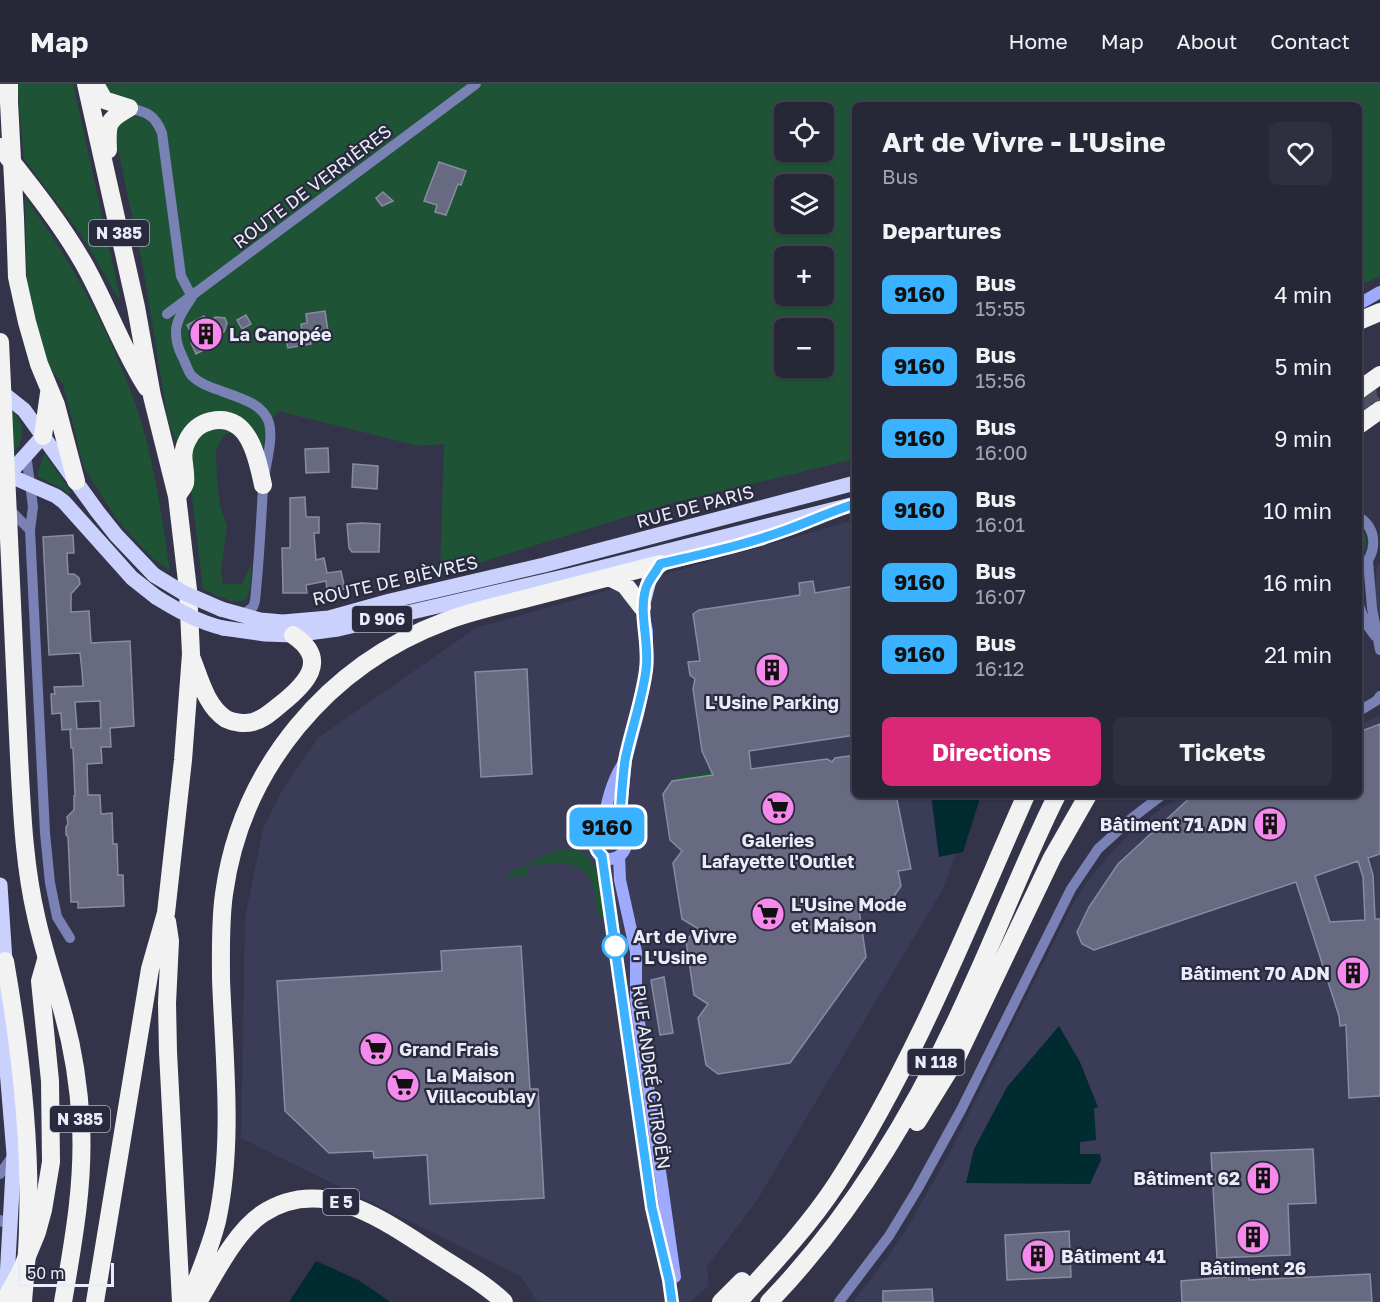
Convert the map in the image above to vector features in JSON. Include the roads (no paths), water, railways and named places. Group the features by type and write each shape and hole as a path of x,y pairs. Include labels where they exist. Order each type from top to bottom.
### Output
{"highway":[{"name":"N 385","path":"86,84 136,307 152,396 177,496 188,590 191,654 183,760 166,913 150,969 95,1302"},
{"path":"95,84 104,100 129,108"},
{"path":"9,93 17,277 36,354 56,405 76,481"},
{"path":"102,158 108,151 107,134 110,121 129,108"},
{"path":"0,147 73,247 105,303 131,364 152,396"},
{"path":"1362,320 1380,312"},
{"name":"N 385","path":"0,342 22,822 35,914 46,960 64,1015 81,1124 81,1183 63,1302"},
{"path":"1362,388 1380,375"},
{"path":"43,436 49,391"},
{"path":"1362,423 1380,410"},
{"path":"177,496 185,484 183,455 186,443 196,428 213,421 228,422 244,430 257,456 263,485"},
{"path":"188,1302 208,1254 217,1221 225,1161 226,1094 221,934 224,892 244,818 283,743 311,708 340,683 392,646 446,621 660,564"},
{"path":"609,577 625,585 642,607"},
{"path":"191,654 208,699 219,713 236,723 254,722 300,689 310,674 309,651 306,645 293,635"},
{"name":"N 118","path":"738,1302 806,1225 837,1184 891,1090 930,1014 1025,798"},
{"name":"N 118","path":"769,1302 842,1217 897,1135 921,1092 971,988 1056,798"},
{"path":"842,1217 895,1158 956,1059 1052,858 1086,798"},
{"path":"1075,814 1093,798"},
{"path":"166,913 170,941 167,1003 168,1052 181,1302"},
{"path":"5,1302 37,1232 51,1162 50,1081 39,981 46,960"},
{"path":"3,969 15,1018 27,1149 28,1224 23,1302"},
{"path":"721,1302 793,1224 891,1090"},
{"name":"E 5","path":"198,1302 237,1239 261,1215 283,1204 313,1199 341,1202 377,1216 486,1286 504,1302"}],"main road":[{"name":"ROUTE DE BIÈVRES","path":"0,391 24,410 116,536 154,575 182,592 241,616 260,621 283,622 329,618 390,601 544,565"},
{"path":"4,476 43,436"},
{"name":"D 906","path":"4,476 30,484 64,502 132,578 156,597 186,614 223,628 264,634 293,635"},
{"name":"RUE DE PARIS","path":"544,565 852,484"},
{"path":"642,607 650,580 660,564 720,550 786,530 852,505"},
{"name":"RUE DE PARIS","path":"293,635 338,629 540,583 837,509"},
{"path":"0,885 3,969"},
{"path":"0,986 14,1154 5,1302"}],"street":[{"name":"ROUTE DE VERRIÈRES","path":"167,314 476,84"},
{"path":"129,108 148,112 157,120 162,133 181,276 192,297 178,317 175,342 192,376 257,406 269,422 270,443 263,485 255,602 253,607 241,616"},
{"path":"1362,301 1380,292"},
{"path":"26,454 33,510 30,530 45,832 50,883 57,917 70,938"},
{"path":"0,499 30,530"},
{"path":"1362,520 1370,527 1373,537 1374,545 1368,561 1371,608 1378,644"},
{"path":"1362,566 1368,561"},
{"path":"619,829 626,760 647,668 647,631 642,607"},
{"path":"1362,613 1378,644"},
{"path":"1362,710 1380,696"},
{"path":"603,828 606,807 616,774 626,760"},
{"path":"839,1302 889,1236 917,1190 961,1110 1071,889 1098,849 1131,818 1158,798"},
{"path":"609,826 619,829 626,838 624,851 619,856 608,859 597,851 594,842 597,834 603,828 609,826"},
{"name":"RUE ANDRÉ CITROËN","path":"602,856 652,1208 676,1301"},
{"name":"RUE ANDRÉ CITROËN","path":"619,856 620,880 636,952 636,1001 676,1301"},
{"path":"0,1174 14,1154"}],"tunnel":[{"path":"1362,396 1380,393"},
{"path":"1362,405 1380,403"}],"place":[{"name":"La Canopée","path":"206,334"},
{"name":"L'Usine Parking","path":"772,670"},
{"name":"Galeries Lafayette l'Outlet","path":"778,808"},
{"name":"Bâtiment 71 ADN","path":"1270,824"},
{"name":"L'Usine Mode et Maison","path":"768,914"},
{"name":"Art de Vivre - L'Usine","path":"615,946"},
{"name":"Bâtiment 70 ADN","path":"1353,973"},
{"name":"Grand Frais","path":"376,1049"},
{"name":"La Maison Villacoublay","path":"403,1085"},
{"name":"Bâtiment 62","path":"1263,1178"},
{"name":"Bâtiment 26","path":"1253,1237"},
{"name":"Bâtiment 41","path":"1038,1256"}]}
